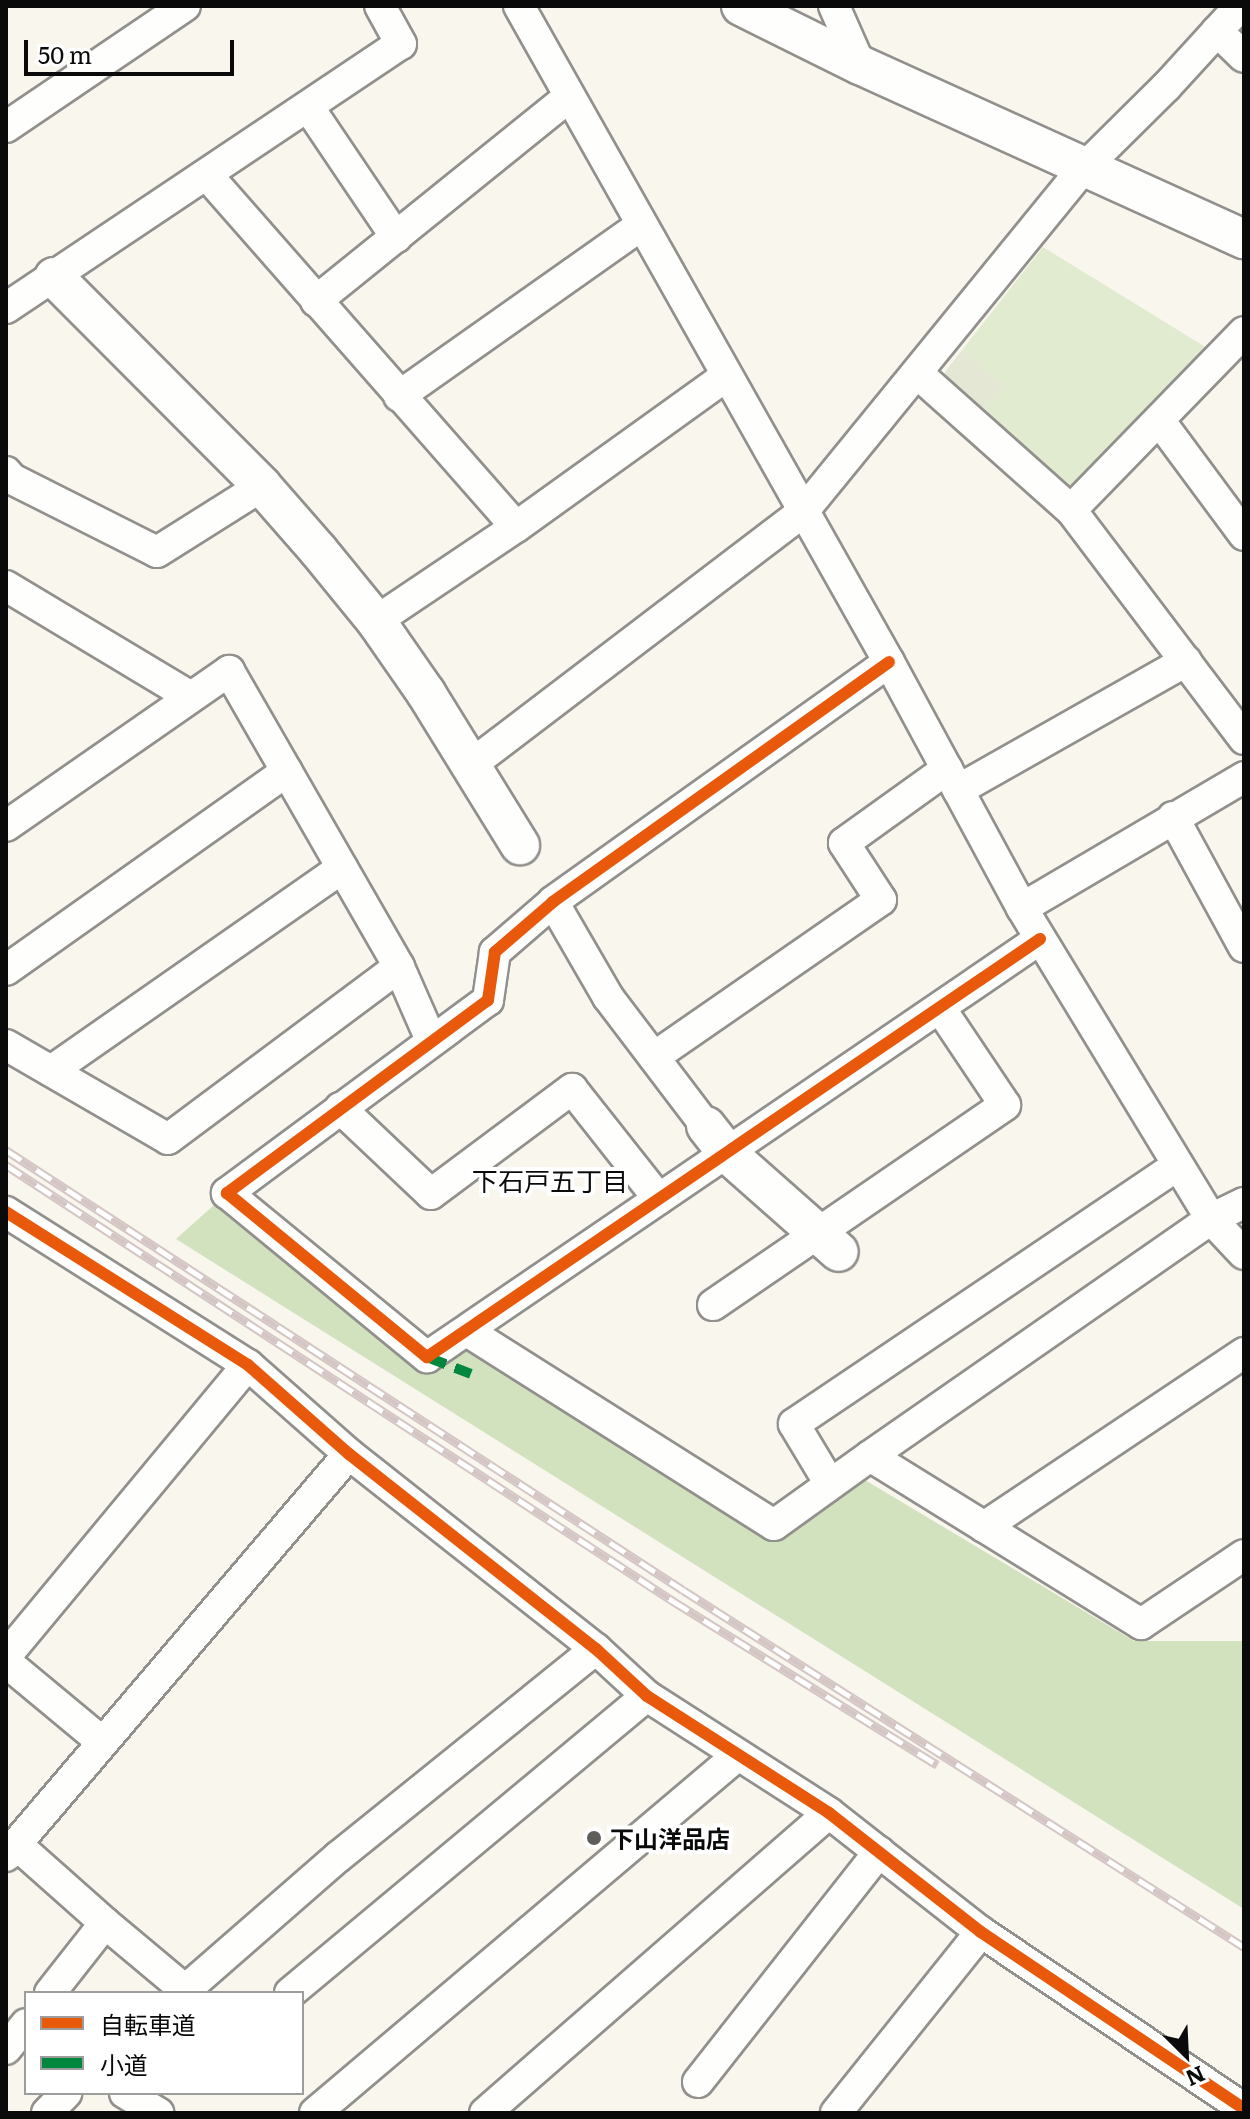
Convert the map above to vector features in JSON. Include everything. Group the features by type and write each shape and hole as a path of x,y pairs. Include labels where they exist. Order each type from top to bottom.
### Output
{"street":[{"path":"6,127 185,6"},
{"path":"6,308 401,44 380,6"},
{"path":"519,6 802,513 889,662 1040,939 1211,1219 1244,1254"},
{"path":"741,6 1083,169 1244,239"},
{"path":"834,6 860,65"},
{"path":"472,764 802,513 1083,169 1240,6"},
{"path":"1217,31 1244,57"},
{"path":"316,301 569,97"},
{"path":"309,108 396,237"},
{"path":"207,175 516,527"},
{"path":"399,396 641,225"},
{"path":"54,277 262,486 376,621 472,764 520,845"},
{"path":"1071,510 1244,332"},
{"path":"917,373 1071,510 1242,731"},
{"path":"376,621 516,527 726,376"},
{"path":"1159,420 1244,535"},
{"path":"6,472 12,479 157,552 262,486"},
{"path":"6,586 189,696"},
{"path":"654,1057 881,900 844,843 952,780 1186,661"},
{"path":"889,662 553,902 495,952 488,1000 227,1193 427,1357 659,1199 716,1139 940,1008 1040,939"},
{"path":"6,826 229,671 399,967 431,1040"},
{"path":"6,970 287,771"},
{"path":"1022,908 1244,777"},
{"path":"1173,817 1244,947"},
{"path":"51,1071 342,868"},
{"path":"553,902 608,997 716,1139 829,1243"},
{"path":"6,1045 168,1139 399,967"},
{"path":"713,1305 829,1243 1005,1105 940,1008"},
{"path":"340,1108 431,1194 572,1089 659,1199"},
{"path":"830,1484 794,1424 1178,1165"},
{"path":"467,1331 774,1525 1211,1219 1244,1203"},
{"path":"6,1212 248,1365 349,1454 596,1649 647,1696 829,1813 981,1932 1244,2109"},
{"path":"984,1527 1244,1353"},
{"path":"6,1656 248,1365"},
{"path":"182,1991 105,1923 11,1850 349,1454"},
{"path":"870,1456 1141,1624 1244,1555"},
{"path":"184,1991 338,1857 596,1649"},
{"path":"6,1662 101,1741"},
{"path":"292,1991 647,1696"},
{"path":"315,2113 738,1755"},
{"path":"485,2113 829,1813"},
{"path":"698,2082 879,1852"},
{"path":"52,1991 105,1923"},
{"path":"836,2113 981,1932"},
{"path":"6,2049 24,2026"},
{"path":"47,2113 64,2095"}],"green space":[{"path":"1043,247 1212,351 1080,484 1065,486 981,413 1003,385 962,350"},
{"path":"962,350 1004,385 981,413 947,387 945,372"},
{"path":"223,1197 441,1365 484,1338 781,1538 860,1477 1134,1641 1244,1641 1244,1909 176,1239"}],"railway":[{"path":"6,1150 683,1590 1244,1947"},
{"path":"6,1165 673,1601 937,1765"}],"marked path":[{"path":"427,1357 471,1374"}],"cycle path":[{"path":"889,662 553,902 495,952 488,1000 227,1193 427,1357 1040,939"},
{"path":"6,1212 248,1365 349,1454 596,1649 647,1696 829,1813 981,1932 1244,2109"}],"place":[{"name":"下山洋品店","path":"594,1838"}],"district":[{"name":"下石戸五丁目","path":"550,1180"}]}
